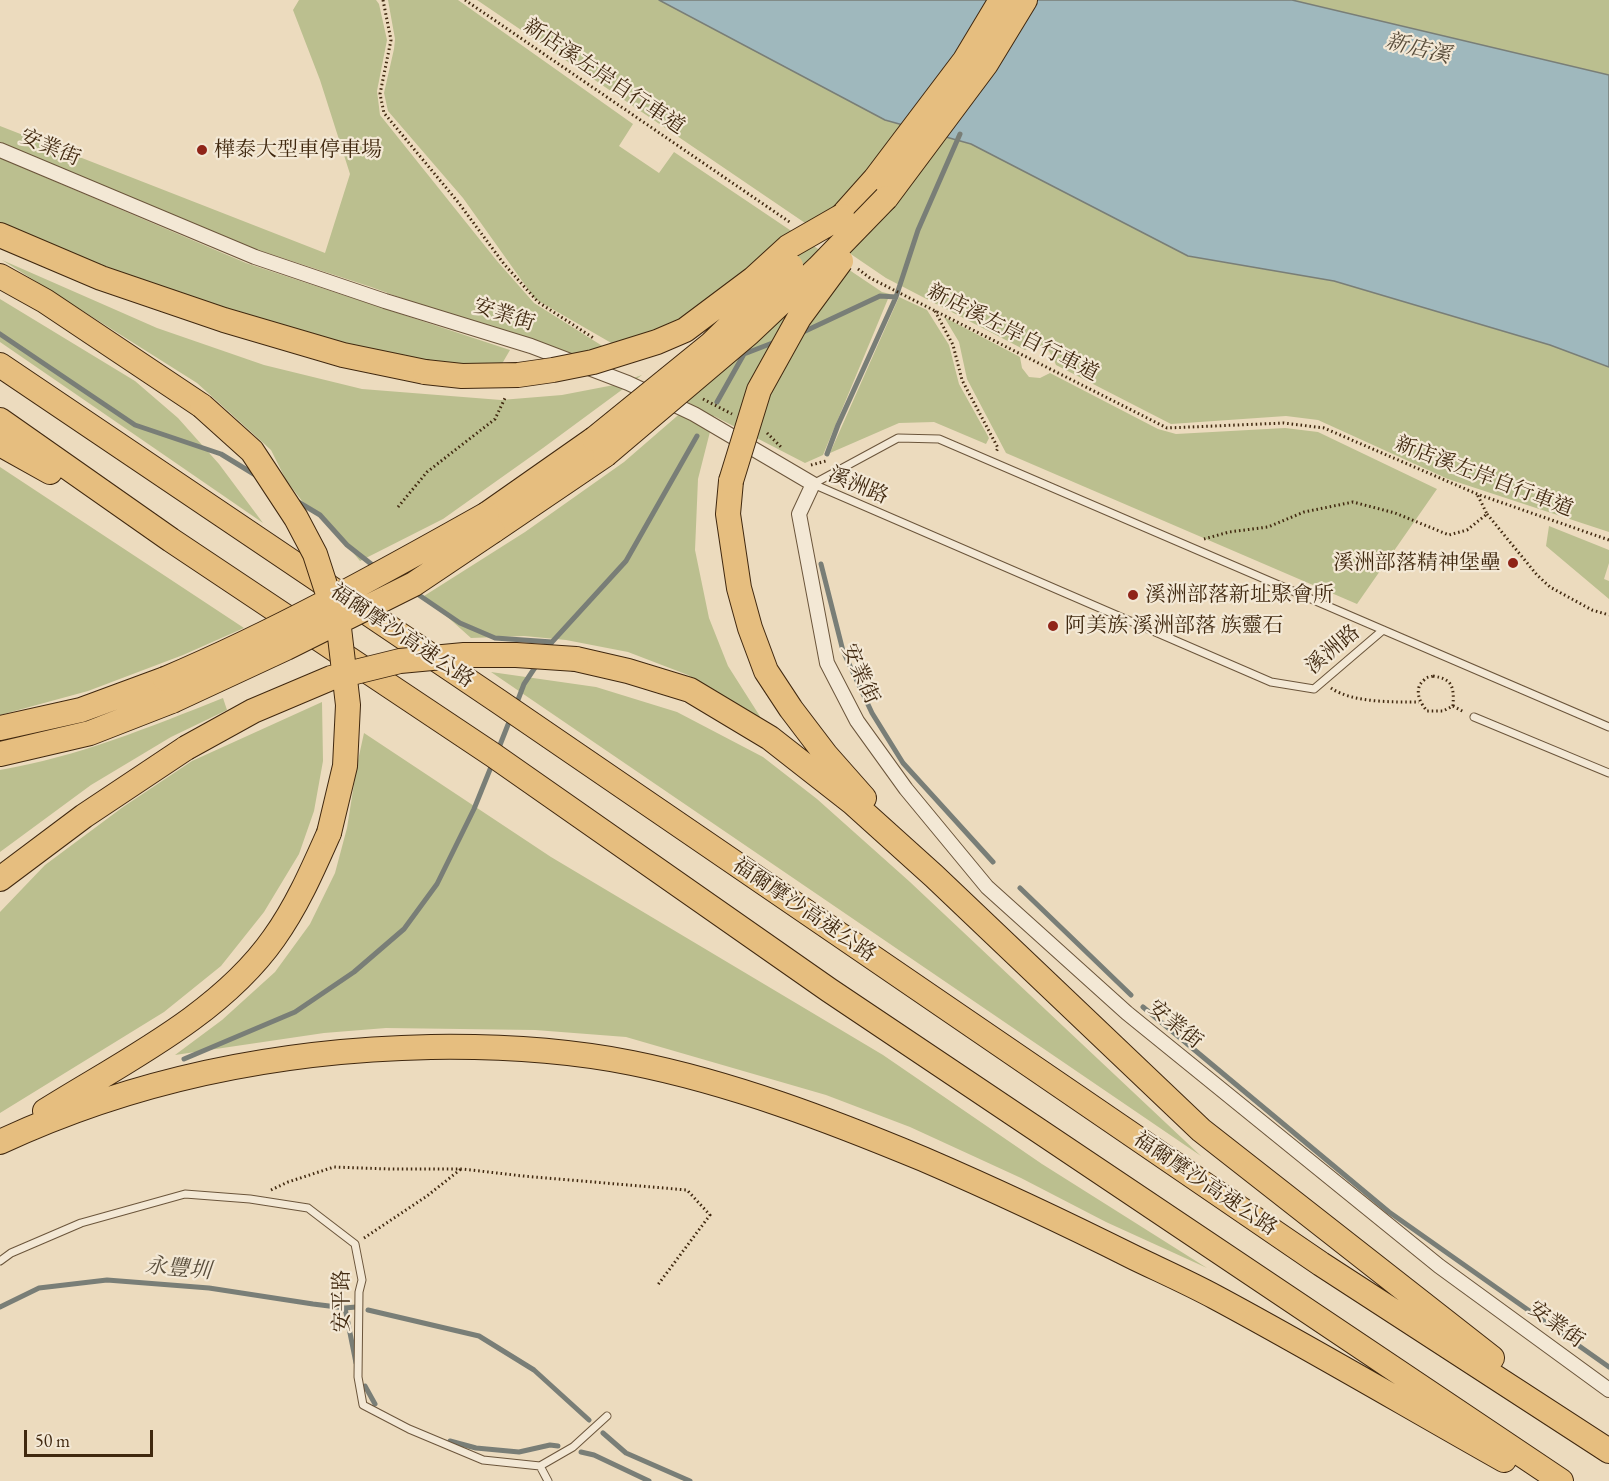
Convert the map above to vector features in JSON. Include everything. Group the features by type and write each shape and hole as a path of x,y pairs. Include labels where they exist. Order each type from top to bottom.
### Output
{"highway":[{"path":"934,876 826,755 766,671 750,628 739,588 728,514 731,481 759,390 799,318 986,64 1019,2"},
{"path":"599,447 711,344 842,216 875,179 965,60 1019,2"},
{"path":"0,754 90,733 168,690 204,663 490,522 599,447 749,333 818,268 886,198"},
{"path":"0,235 101,278 224,320 343,355 424,372 462,376 518,375 593,362 657,342 685,330 753,279 788,247 842,216"},
{"path":"0,276 45,301 202,406 252,451 296,518 315,554 339,628 348,705 345,766 329,833 304,889 274,939 247,971 207,1007 154,1045 0,1141"},
{"name":"福爾摩沙高速公路","path":"0,365 508,707 1321,1264 1609,1451"},
{"path":"0,420 171,540 493,755 849,1004 1561,1481"},
{"path":"0,444 171,540"},
{"path":"0,879 84,816 186,748 253,711 331,678 400,661 474,655 516,655 576,659 628,670 690,690 770,738 853,803 934,876 1202,1130 1609,1451"},
{"path":"0,728 168,690"},
{"path":"0,1141 95,1104 175,1079 249,1063 330,1052 462,1046 525,1048 570,1053 692,1076 859,1133 994,1189 1214,1297 1542,1481"}],"street":[{"name":"安業街","path":"0,150 255,257 385,301 531,346 628,383 694,414 813,484 799,514 827,663 857,721 900,781 987,887 1127,1013 1439,1266 1609,1390"}],"lane":[{"name":"溪洲路","path":"813,484 898,438 939,439 1609,728"},
{"name":"溪洲路","path":"813,484 1271,682 1314,689 1383,630"},
{"path":"1474,717 1609,773"},
{"name":"安平路","path":"0,1261 11,1253 81,1223 185,1194 308,1208 355,1244 362,1280 359,1292 358,1377 363,1405 409,1429 483,1460 540,1466"},
{"path":"549,1481 540,1466 573,1447 607,1416"}],"path":[{"path":"383,0 391,40 380,94 384,112 458,202 504,264 538,302 598,341"},
{"name":"新店溪左岸自行車道","path":"465,0 791,224"},
{"name":"新店溪左岸自行車道","path":"850,264 870,278 1167,428 1284,423 1324,428 1477,494 1609,540"},
{"path":"934,310 953,345 962,380 998,448 992,462"},
{"path":"398,507 427,472 495,419 510,387"},
{"path":"697,396 739,418"},
{"path":"759,429 770,435 786,451"},
{"path":"1477,494 1487,514 1537,575 1550,587 1593,610 1609,615"},
{"path":"1185,545 1229,532 1268,527 1304,512 1353,502 1395,513 1449,535 1467,530 1487,514"},
{"path":"1322,682 1339,694 1383,702 1419,702 1427,711 1443,711 1453,706 1453,692 1450,683 1443,678 1433,676 1424,680 1418,689 1419,702"},
{"path":"250,1200 288,1182 334,1167 462,1169 687,1190 710,1215 657,1286"},
{"path":"355,1244 427,1196 462,1169"}],"green space":[{"path":"299,0 376,0 379,4 387,40 377,91 380,115 497,261 534,303 612,352 579,362 371,287 246,246 0,142 0,126 325,253 350,174 320,80 293,10"},
{"path":"388,0 458,0 633,124 619,146 659,173 674,152 882,292 890,294 823,455 805,463 714,416 698,479 695,550 709,618 728,666 761,718 688,675 628,652 566,640 524,636 471,638 424,596 525,532 624,462 691,404 684,400 765,326 724,290 671,325 620,348 535,299 463,198 388,111 384,93 395,39"},
{"path":"477,0 659,0 885,120 971,144 1188,256 1334,281 1550,345 1609,367 1609,532 1448,479 1318,420 1286,416 1171,424 1056,365 1045,348 1036,346 1025,350 886,278"},
{"path":"1292,0 1609,0 1609,75"},
{"path":"0,158 246,263 510,350 499,369 373,357 109,275 0,226"},
{"path":"2,260 157,328 264,365 362,389 501,400 562,395 614,385 642,375 443,519 360,561 322,515 302,501 286,480 271,450 197,383"},
{"path":"899,297 927,310 949,345 959,384 989,438 986,444 934,422 899,423 830,453"},
{"path":"0,299 135,381 178,418 219,464 263,523 0,342"},
{"path":"944,317 1020,357 1022,368 1029,377 1040,378 1050,373 1158,429 1176,434 1285,428 1318,432 1437,489 1357,604 1006,453 967,379 959,342"},
{"path":"0,467 244,628 183,655 88,691 0,715"},
{"path":"1549,526 1609,550 1609,563 1604,579 1609,581 1609,599 1546,546"},
{"path":"491,672 596,687 677,712 763,757 817,799 910,882 1201,1156"},
{"path":"223,698 227,710 171,737 91,785 0,852 0,770 85,749"},
{"path":"322,702 323,761 314,811 299,854 264,912 221,966 164,1012 0,1113 0,912 45,865 123,807 192,761"},
{"path":"364,733 551,857 883,1055 1042,1164 1207,1268 910,1127 826,1095 626,1037 535,1030 386,1028 324,1033 175,1055 222,1020 275,972 310,924 335,873 347,828"}],"water":[{"name":"新店溪","path":"659,0 1292,0 1609,75 1609,367 1550,345 1334,281 1188,256 971,144 885,120"}],"waterway":[{"path":"827,454 896,297 918,230 960,134"},
{"path":"801,333 880,296 896,297"},
{"path":"0,334 135,425 221,454 257,476"},
{"path":"717,402 744,354 775,342"},
{"path":"546,651 626,561 697,436"},
{"path":"295,500 320,515 347,545 375,567"},
{"path":"821,564 843,651 872,713 903,763 993,862"},
{"path":"413,591 460,623 495,638 552,642"},
{"path":"516,705 524,684 538,663"},
{"path":"498,750 511,717"},
{"path":"184,1059 295,1012 354,972 404,929 437,884 474,809 493,762"},
{"path":"1020,888 1131,995"},
{"path":"1143,1007 1389,1212 1609,1367"},
{"name":"永豐圳","path":"0,1307 39,1288 107,1280 209,1288 313,1304 356,1307"},
{"path":"345,1308 356,1363"},
{"name":"永豐圳","path":"368,1310 479,1336 534,1370 589,1420"},
{"path":"365,1386 375,1404"},
{"name":"永豐圳","path":"603,1433 626,1453 690,1481"},
{"path":"450,1441 476,1448 519,1452 550,1445 558,1446"},
{"path":"581,1452 594,1455 649,1481"}],"place":[{"name":"樺泰大型車停車場","path":"202,150"},
{"name":"溪洲部落精神堡壘","path":"1513,563"},
{"name":"溪洲部落新址聚會所","path":"1133,595"},
{"name":"阿美族 溪洲部落 族靈石","path":"1053,626"}]}
